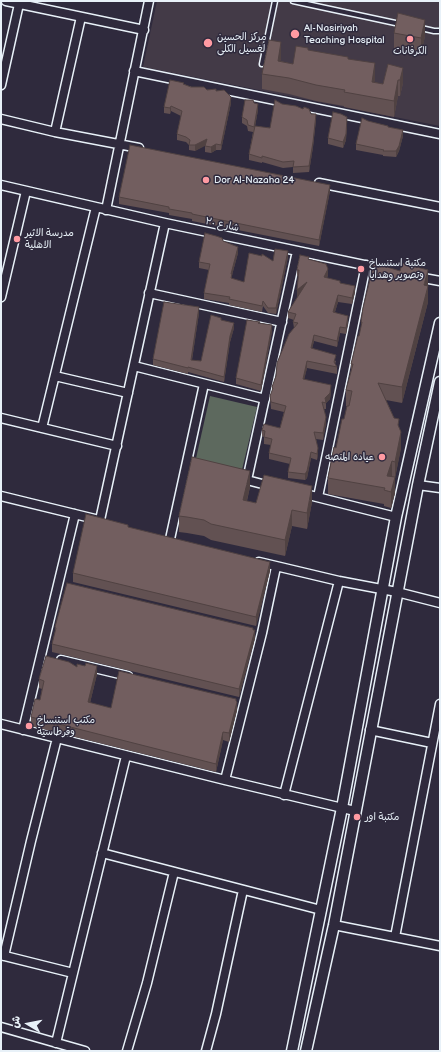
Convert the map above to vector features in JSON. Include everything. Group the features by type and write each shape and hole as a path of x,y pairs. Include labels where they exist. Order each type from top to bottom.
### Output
{"street":[{"path":"6,1 144,30"},
{"path":"106,210 149,1"},
{"path":"1,85 3,67 19,4"},
{"path":"55,132 81,17"},
{"path":"134,71 440,134"},
{"path":"1,119 55,132 150,150"},
{"path":"307,180 440,207"},
{"name":"شارع ٣٠","path":"1,185 165,223 388,270"},
{"path":"1,297 5,264 26,191"},
{"path":"42,428 96,207"},
{"path":"1,498 103,521 128,393 165,223"},
{"path":"247,480 297,251"},
{"path":"318,497 366,265"},
{"path":"410,275 440,282"},
{"path":"149,294 282,322"},
{"path":"292,1051 342,808 396,517 440,323"},
{"path":"134,366 265,399"},
{"path":"55,376 128,393"},
{"path":"306,1051 334,925 370,730 418,485 440,382"},
{"path":"170,539 204,384"},
{"path":"1,418 117,446"},
{"path":"186,466 209,471"},
{"path":"232,476 276,487"},
{"path":"418,485 440,488"},
{"path":"290,490 396,517"},
{"path":"23,730 49,657 75,514"},
{"path":"249,560 339,582 397,592 440,603"},
{"path":"225,780 240,704 276,567"},
{"path":"284,795 339,582"},
{"path":"49,657 139,679"},
{"path":"395,937 440,705"},
{"path":"1,724 284,795 355,811"},
{"path":"370,730 432,743"},
{"path":"57,738 3,956 73,974"},
{"path":"56,1043 126,756"},
{"path":"102,853 321,910"},
{"path":"127,1051 147,983 174,872"},
{"path":"206,1051 216,1014 243,890"},
{"path":"334,925 440,946"},
{"path":"1,1027 85,1051"}],"lane":[{"path":"262,64 275,1"},
{"path":"293,1 405,25"},
{"path":"412,26 440,31"}],"shaded area":[{"name":"Al-Nasiriyah Teaching Hospital","path":"157,1 440,1 440,126 143,67"}],"green space":[{"path":"210,396 257,407 241,474 195,463"}],"building":[{"path":"398,13 425,20 421,38 394,33"},
{"path":"269,40 281,42 278,61 293,64 296,46 308,48 308,50 348,57 348,59 375,63 372,82 383,84 388,64 403,68 400,80 398,80 394,101 344,92 345,90 289,78 262,74"},
{"path":"170,80 184,83 183,84 191,87 204,87 207,90 224,90 231,97 221,145 216,144 211,147 205,146 207,139 195,145 189,145 190,140 177,134 182,111 171,106 170,108 164,107"},
{"path":"245,100 253,100 254,103 258,104 254,127 248,125 247,120 242,117"},
{"path":"275,100 282,104 296,106 303,109 304,107 309,109 311,114 316,114 309,166 293,167 294,161 283,162 249,154 255,126 270,128"},
{"path":"333,112 347,117 346,134 343,142 328,138"},
{"path":"362,118 388,127 403,130 399,146 396,151 383,151 384,150 356,144"},
{"path":"130,145 330,185 319,240 192,214 169,209 169,207 119,197"},
{"path":"205,233 222,238 223,241 238,247 231,278 244,282 249,253 262,256 262,254 273,261 275,249 288,251 276,308 268,308 263,301 262,306 229,299 230,297 204,293 210,264 199,262"},
{"path":"300,255 326,264 328,269 324,277 340,281 340,283 355,286 352,298 338,295 333,312 348,316 346,328 340,327 337,341 314,335 311,348 336,355 334,362 337,367 307,361 303,379 331,385 330,393 325,398 326,403 322,402 326,417 323,433 314,432 318,448 317,454 311,452 305,474 288,472 291,458 269,453 272,439 264,437 265,431 262,430 264,424 280,428 286,406 271,402 270,396 276,376 277,363 289,334 298,323 293,322 296,314 288,312 307,282 297,290 299,270 297,270"},
{"path":"374,263 400,271 402,263 428,270 424,285 428,286 402,387 378,383 394,418 399,419 398,425 401,432 395,462 392,461 387,476 395,477 391,492 384,490 385,488 328,478 334,447 336,448 342,419 344,419 347,406 349,406 352,391 346,390 353,364 351,364 359,336 363,308"},
{"path":"164,302 199,307 191,360 201,361 211,315 221,318 221,320 234,323 230,336 224,377 153,359"},
{"path":"247,320 272,325 261,385 236,378"},
{"path":"192,457 250,471 243,500 256,503 264,475 312,486 307,513 292,510 285,540 211,524 204,520 179,516"},
{"path":"86,514 128,525 128,527 270,562 256,617 73,573"},
{"path":"67,583 253,628 253,630 255,630 239,689 52,644"},
{"path":"46,656 69,662 77,667 77,664 85,666 86,663 97,666 88,702 111,708 119,671 236,699 237,702 229,733 223,732 216,764 31,717 35,699 40,700 44,681 39,679"}],"place":[{"name":"Al-Nasiriyah Teaching Hospital","path":"295,34"},
{"name":"الكرفانات","path":"410,39"},
{"name":"مركز الحسين لغسيل الكلى","path":"208,43"},
{"name":"Dor Al-Nazaha 24","path":"206,180"},
{"name":"مدرسة الاثير الاهلية","path":"17,239"},
{"name":"مكتبة استنساخ وتصوير وهدايا","path":"361,269"},
{"name":"عياده المنصه","path":"382,457"},
{"name":"مكتب استنساخ وقرطاسية","path":"29,726"},
{"name":"مكتبة اور","path":"357,817"}]}
